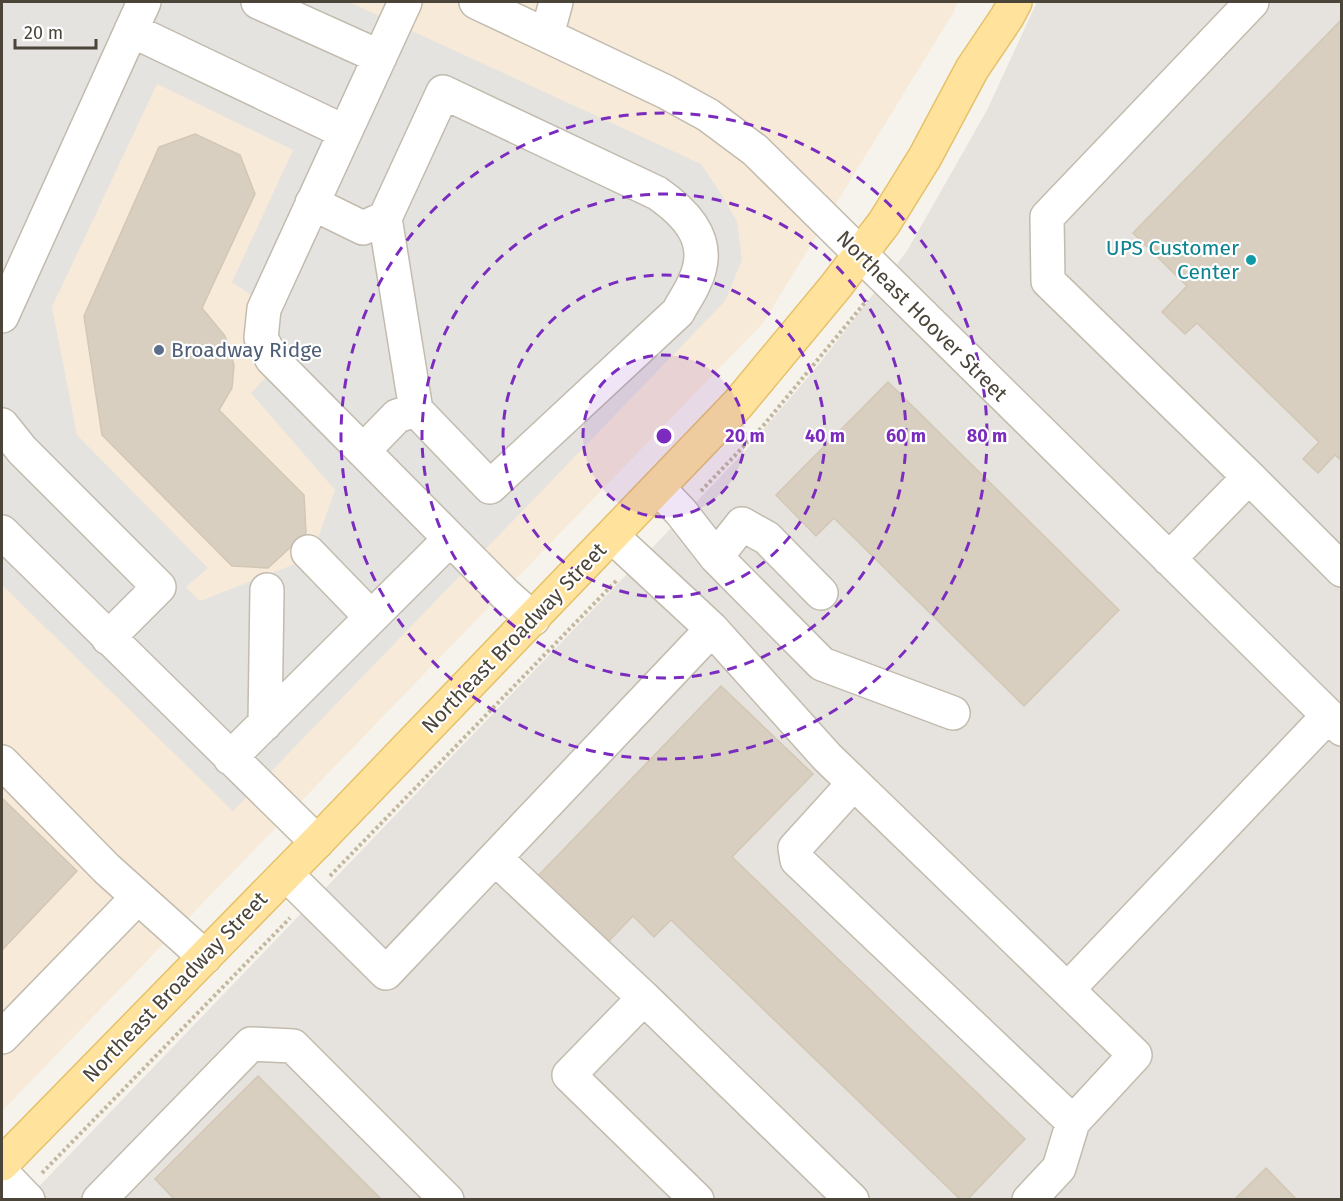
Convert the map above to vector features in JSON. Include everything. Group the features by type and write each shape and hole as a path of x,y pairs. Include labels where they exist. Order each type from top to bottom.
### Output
{"main road":[{"name":"Northeast Broadway Street","path":"972,69 995,2"},
{"name":"Northeast Broadway Street","path":"2,1164 533,619 738,404 861,255 884,223 925,157 972,69 1015,2"}],"street":[{"path":"258,2 380,57"},
{"path":"405,2 264,309 261,338 272,359 533,619"},
{"name":"Northeast Hoover Street","path":"476,2 666,92 708,115 755,150 1335,723"},
{"path":"547,35 556,2"},
{"path":"1252,2 1047,217 1048,280 1341,570"},
{"path":"2,316 137,16 345,132"},
{"path":"443,92 657,194 671,203 690,221 698,236 702,258 695,282 678,312 490,488 416,410 385,218 443,92"},
{"path":"312,203 363,228 385,218"},
{"path":"363,451 397,416 416,410"},
{"path":"2,425 22,450 159,587 108,638"},
{"path":"1168,559 1249,477"},
{"path":"658,488 681,512 716,557 822,664 953,712"},
{"path":"716,557 741,524 767,538 821,593"},
{"path":"2,532 317,842"},
{"path":"612,536 712,629 827,757 1135,1055 1073,1122 1059,1168 1029,1200"},
{"path":"230,758 450,538"},
{"path":"308,552 371,617"},
{"path":"265,723 267,590"},
{"path":"286,874 386,973 712,629"},
{"path":"1068,989 1335,723"},
{"path":"2,762 107,869 205,957"},
{"path":"854,783 795,848 797,861 1073,1122"},
{"path":"495,858 644,998 852,1200"},
{"path":"2,1037 138,897"},
{"path":"644,998 569,1075 697,1200"},
{"path":"108,1197 250,1044 294,1046 447,1200"},
{"path":"2,1173 28,1200"}],"shaded area":[{"path":"2,2 958,2 763,323 2,1111"},
{"path":"2,2 349,2 701,164 737,222 742,260 725,301 233,811 2,585","holes":["157,84 293,150 232,282 251,295 252,338 267,376 251,393 335,490 318,538 298,563 200,601 186,587 208,568 77,435 52,307"]},
{"path":"1037,2 1341,2 1341,1199 26,1200 747,449 819,364 907,251 987,110"}],"building":[{"name":"UPS Customer Center","path":"1342,19 1342,461 1335,455 1318,473 1303,459 1319,442 1197,323 1185,334 1162,312 1187,286 1133,233"},
{"name":"Broadway Ridge","path":"195,134 240,155 255,194 202,308 225,336 234,365 232,388 219,410 304,495 306,533 268,568 232,566 102,435 84,316 159,147"},
{"path":"888,382 1119,610 1024,706 834,518 816,536 776,495"},
{"path":"721,686 813,774 732,857 1025,1139 967,1200 961,1200 671,920 654,937 633,916 607,943 538,876"},
{"path":"2,798 77,871 2,950"},
{"path":"258,1076 382,1200 175,1200 155,1179"},
{"path":"1266,1168 1297,1200 1234,1200"}],"place":[{"name":"UPS Customer Center","path":"1251,260"},
{"name":"Broadway Ridge","path":"159,350"}]}
